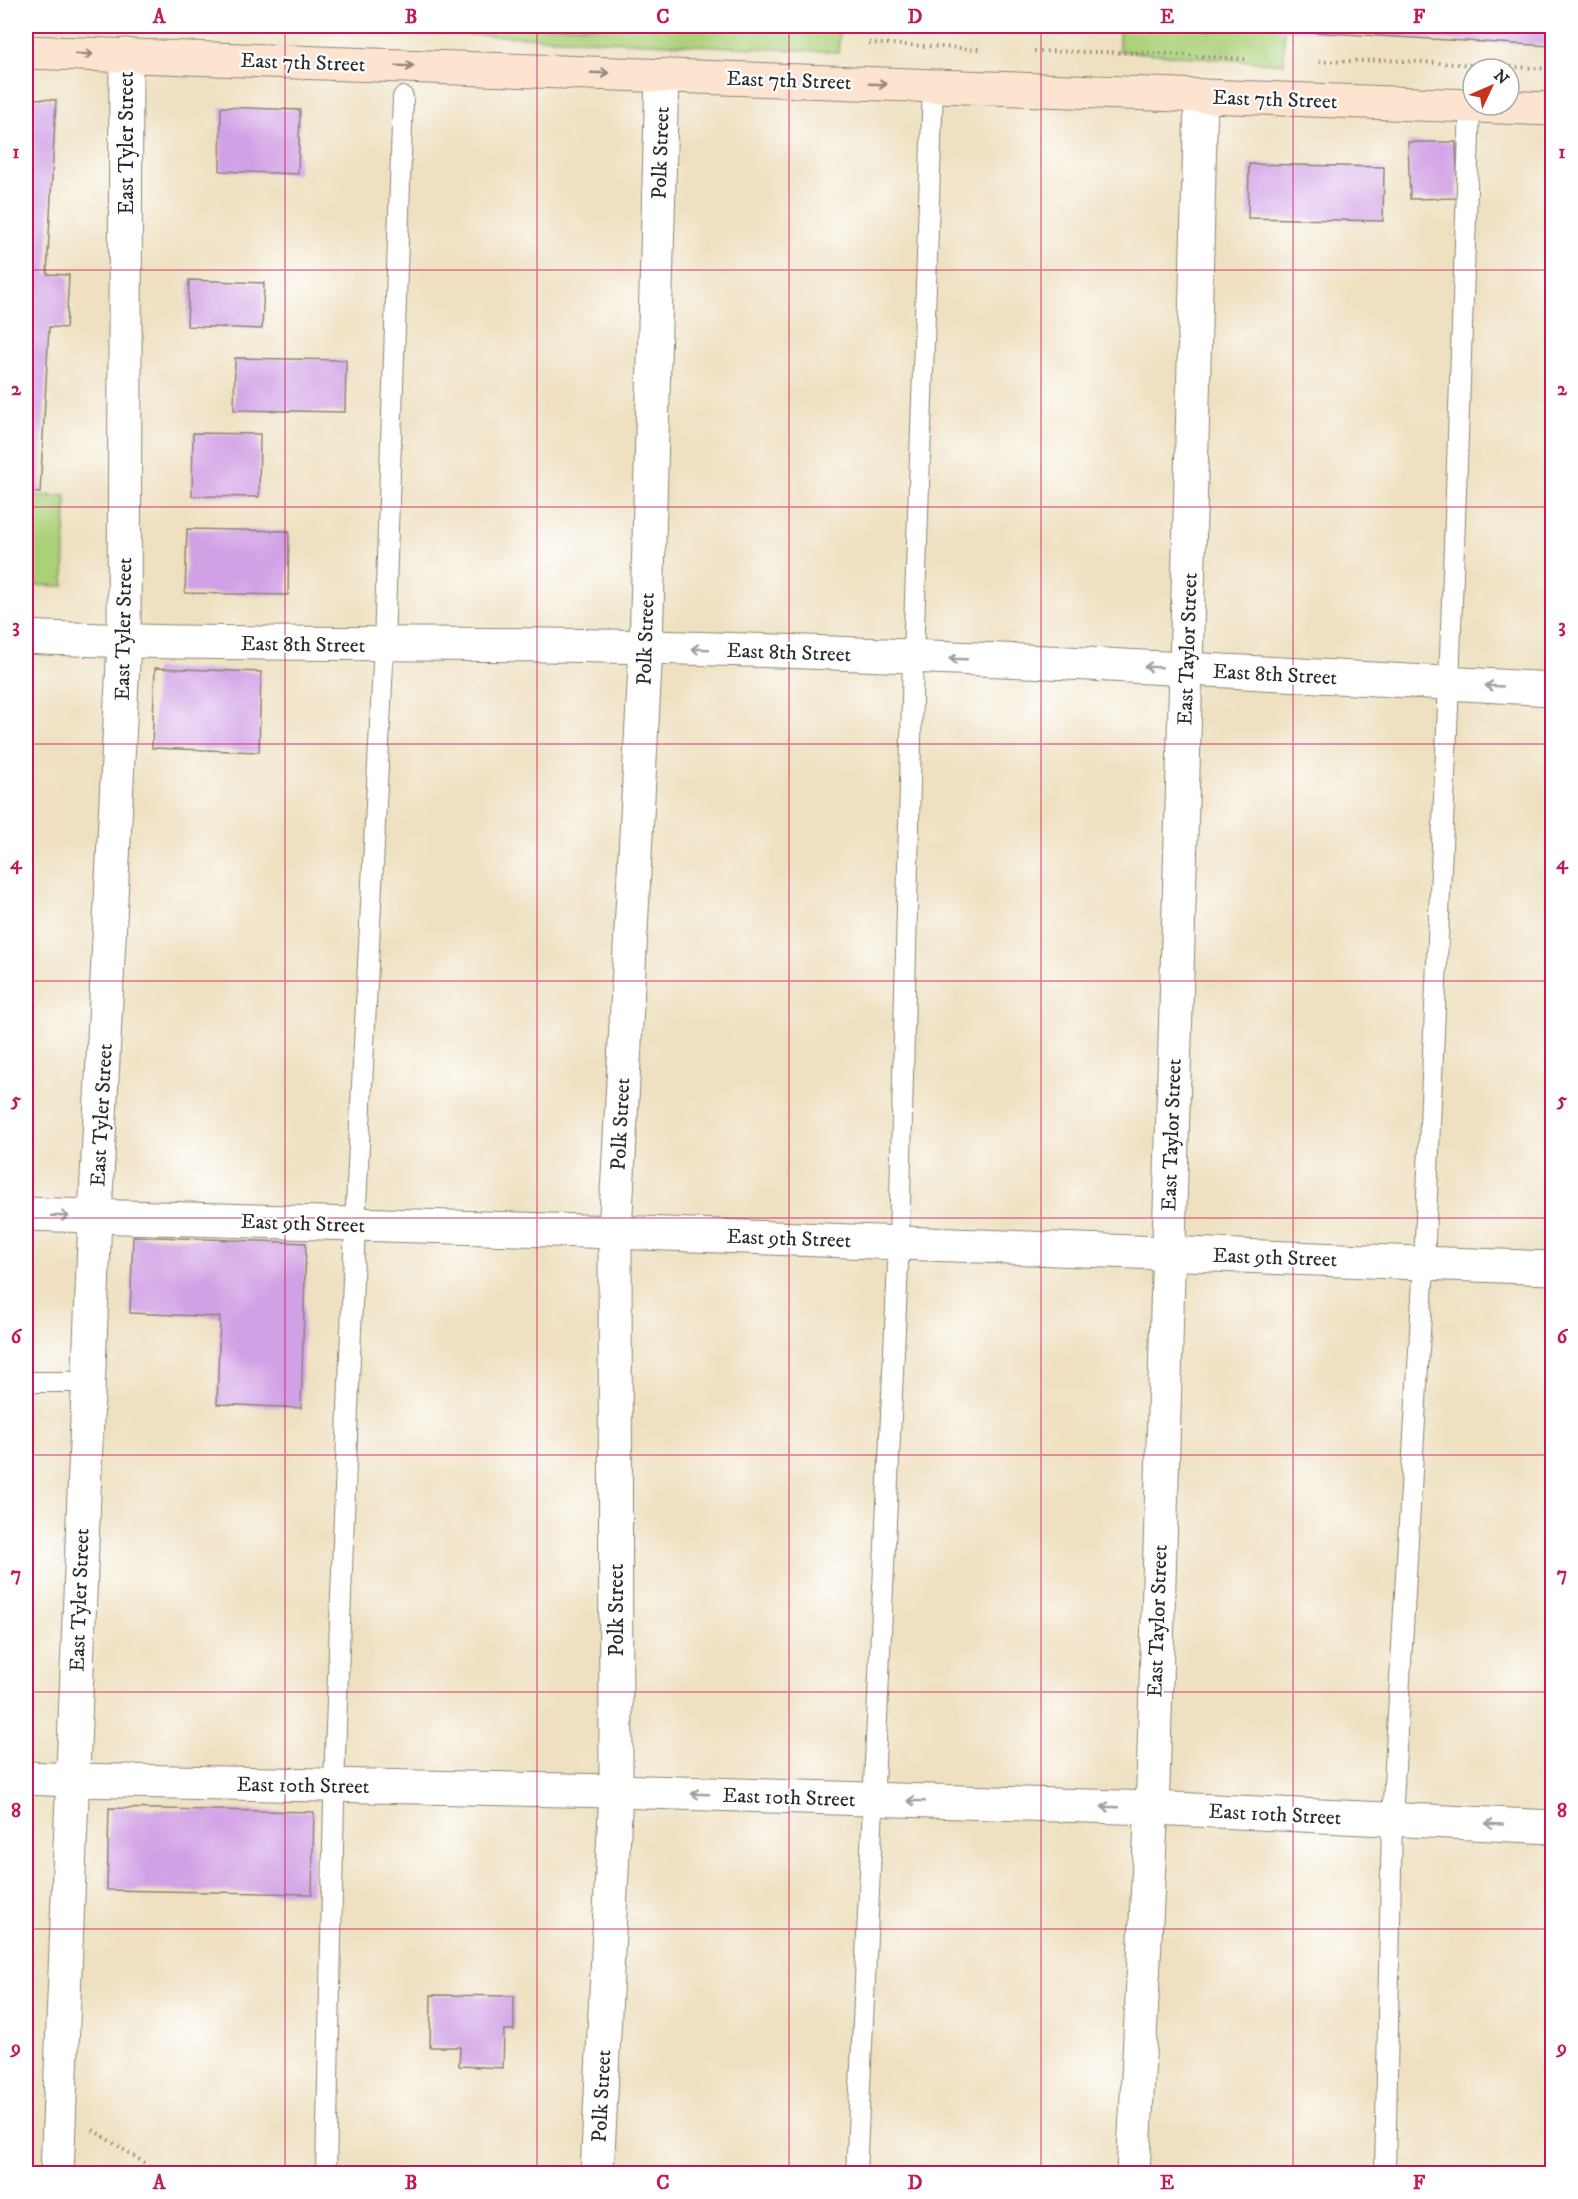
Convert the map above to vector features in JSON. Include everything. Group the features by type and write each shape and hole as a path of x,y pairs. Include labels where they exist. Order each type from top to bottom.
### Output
{"main road":[{"name":"East 7th Street","path":"26,52 1461,106"},
{"name":"East 7th Street","path":"1521,108 1552,109"}],"street":[{"name":"East Tyler Street","path":"57,2174 95,1217 124,642 126,55"},
{"name":"Polk Street","path":"597,2174 616,1791 615,1232 646,647 662,76"},
{"name":"East Taylor Street","path":"1133,2174 1152,1808 1201,96"},
{"name":"East 8th Street","path":"26,637 124,642 646,647 1186,669 1552,689"},
{"name":"East 9th Street","path":"26,1214 899,1242 1552,1268"},
{"name":"East 10th Street","path":"26,1778 874,1799 1152,1808 1552,1827"}],"lane":[{"path":"856,2174 899,1242 913,657 933,86"},
{"path":"326,2174 334,1785 355,1224 384,645 403,97"},
{"path":"1385,2174 1392,1819 1424,1263 1449,683 1470,117"},
{"path":"26,1382 89,1382"}],"path":[{"path":"1171,28 1236,31 1236,26"},
{"path":"869,43 981,49"},
{"path":"1027,51 1152,53 1246,59"},
{"path":"1314,62 1395,61 1552,69"},
{"path":"59,2109 162,2174"}],"green space":[{"path":"289,26 839,26 839,52"},
{"path":"1119,26 1284,26 1284,64 1119,51"},
{"path":"26,495 66,496 64,586 26,585"}],"building":[{"path":"1278,26 1552,26 1552,46 1278,30"},
{"path":"26,98 56,100 47,274 69,275 66,328 49,327 40,493 26,492"},
{"path":"221,107 300,110 298,174 220,171"},
{"path":"1408,142 1456,142 1458,198 1410,199"},
{"path":"1249,164 1384,167 1383,221 1248,218"},
{"path":"189,280 264,283 262,329 187,326"},
{"path":"235,358 346,360 345,412 234,410"},
{"path":"193,433 260,434 259,497 192,496"},
{"path":"187,529 289,531 288,595 185,593"},
{"path":"155,668 261,672 259,752 152,748"},
{"path":"133,1236 306,1243 301,1408 217,1404 220,1317 130,1313"},
{"path":"109,1808 314,1812 312,1894 107,1890"},
{"path":"431,1995 514,1996 514,2030 504,2030 503,2068 459,2066 460,2047 430,2047"}]}
